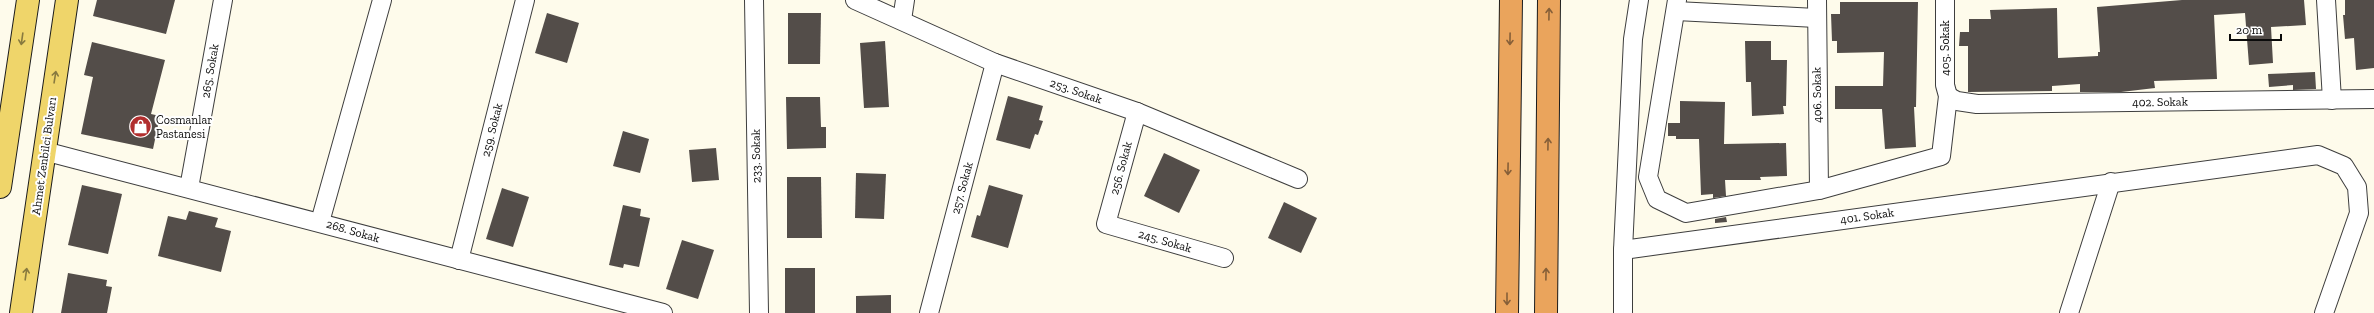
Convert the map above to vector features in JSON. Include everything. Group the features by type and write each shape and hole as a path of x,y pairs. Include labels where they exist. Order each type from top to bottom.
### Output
{"highway":[{"path":"1507,313 1511,0"},
{"path":"1546,313 1550,0"}],"main road":[{"path":"0,187 28,0"},
{"name":"Ahmet Zenbilci Bulvarı","path":"21,313 67,0"}],"street":[{"name":"265. Sokak","path":"189,188 223,0"},
{"path":"320,222 382,0"},
{"name":"259. Sokak","path":"459,260 525,0"},
{"name":"233. Sokak","path":"754,0 759,313"},
{"name":"253. Sokak","path":"855,0 995,63 1137,112 1298,179"},
{"path":"902,20 904,0"},
{"path":"1623,313 1623,250 1633,39 1638,0"},
{"name":"405. Sokak","path":"1818,190 1941,156 1948,96 1945,85 1945,0"},
{"path":"2326,0 2332,100"},
{"path":"1817,9 1677,6 1648,177 1657,200 1686,212 1818,190"},
{"name":"406. Sokak","path":"1817,9 1818,190"},
{"name":"257. Sokak","path":"929,313 995,63"},
{"name":"402. Sokak","path":"1948,96 1961,102 1978,104 2374,99"},
{"name":"256. Sokak","path":"1106,224 1137,112"},
{"name":"268. Sokak","path":"44,150 662,313"},
{"name":"401. Sokak","path":"1623,250 2111,182 2318,155 2344,166 2357,187 2359,213 2324,313"},
{"path":"2069,313 2111,182"},
{"name":"245. Sokak","path":"1106,224 1224,258"}],"building":[{"path":"97,0 175,0 166,34 93,16"},
{"path":"2182,0 2304,0 2306,25 2271,27 2273,63 2249,65 2245,13 2214,15 2217,79 2154,81 2155,88 2121,92 2080,92 2080,84 2052,86 2052,91 1968,92 1968,46 1959,46 1960,32 1969,32 1969,19 1991,19 1990,10 2057,8 2058,58 2098,56 2098,52 2100,52 2097,7"},
{"path":"2345,0 2374,0 2374,68 2356,70 2354,38 2345,39 2343,15 2345,15"},
{"path":"1840,2 1918,2 1916,107 1914,107 1916,147 1885,149 1882,109 1835,109 1835,86 1883,86 1884,52 1837,53 1837,41 1832,41 1831,14 1840,14"},
{"path":"547,13 579,23 567,63 535,53"},
{"path":"788,13 821,13 820,64 788,64"},
{"path":"885,41 889,107 864,108 860,43"},
{"path":"1745,41 1771,41 1771,60 1787,60 1786,106 1783,106 1784,114 1752,116 1751,82 1746,82"},
{"path":"92,42 165,60 151,114 160,116 153,149 81,134 93,77 84,75"},
{"path":"2315,72 2316,89 2293,90 2293,85 2269,87 2268,74"},
{"path":"1008,96 1043,106 1039,120 1043,121 1038,135 1035,134 1030,149 996,140"},
{"path":"786,97 820,97 821,127 826,127 826,148 787,149"},
{"path":"1680,101 1725,102 1724,144 1786,143 1787,176 1760,177 1761,180 1725,180 1726,196 1713,198 1713,194 1701,195 1699,139 1676,139 1676,136 1668,136 1668,123 1680,123"},
{"path":"623,131 649,139 640,173 613,166"},
{"path":"716,148 719,180 692,182 689,150"},
{"path":"1164,153 1200,170 1179,213 1144,196"},
{"path":"856,173 886,174 884,219 855,218"},
{"path":"787,177 821,177 822,238 787,238"},
{"path":"82,185 122,194 108,254 68,245"},
{"path":"989,185 1023,195 1008,248 971,237 977,215 980,216"},
{"path":"502,188 529,197 513,247 486,239"},
{"path":"1284,202 1317,218 1301,253 1268,238"},
{"path":"623,205 641,209 640,216 650,218 639,267 624,264 623,268 609,265"},
{"path":"189,211 218,218 215,227 231,231 221,272 158,256 168,216 186,220"},
{"path":"1726,217 1727,222 1715,223 1715,219"},
{"path":"682,240 714,250 698,299 666,289"},
{"path":"785,268 815,268 815,313 785,313"},
{"path":"68,273 107,280 106,286 112,287 107,313 61,313"},
{"path":"891,295 891,313 856,313 856,296"}],"place":[{"name":"Cosmanlar Pastanesi","path":"140,127"}]}
